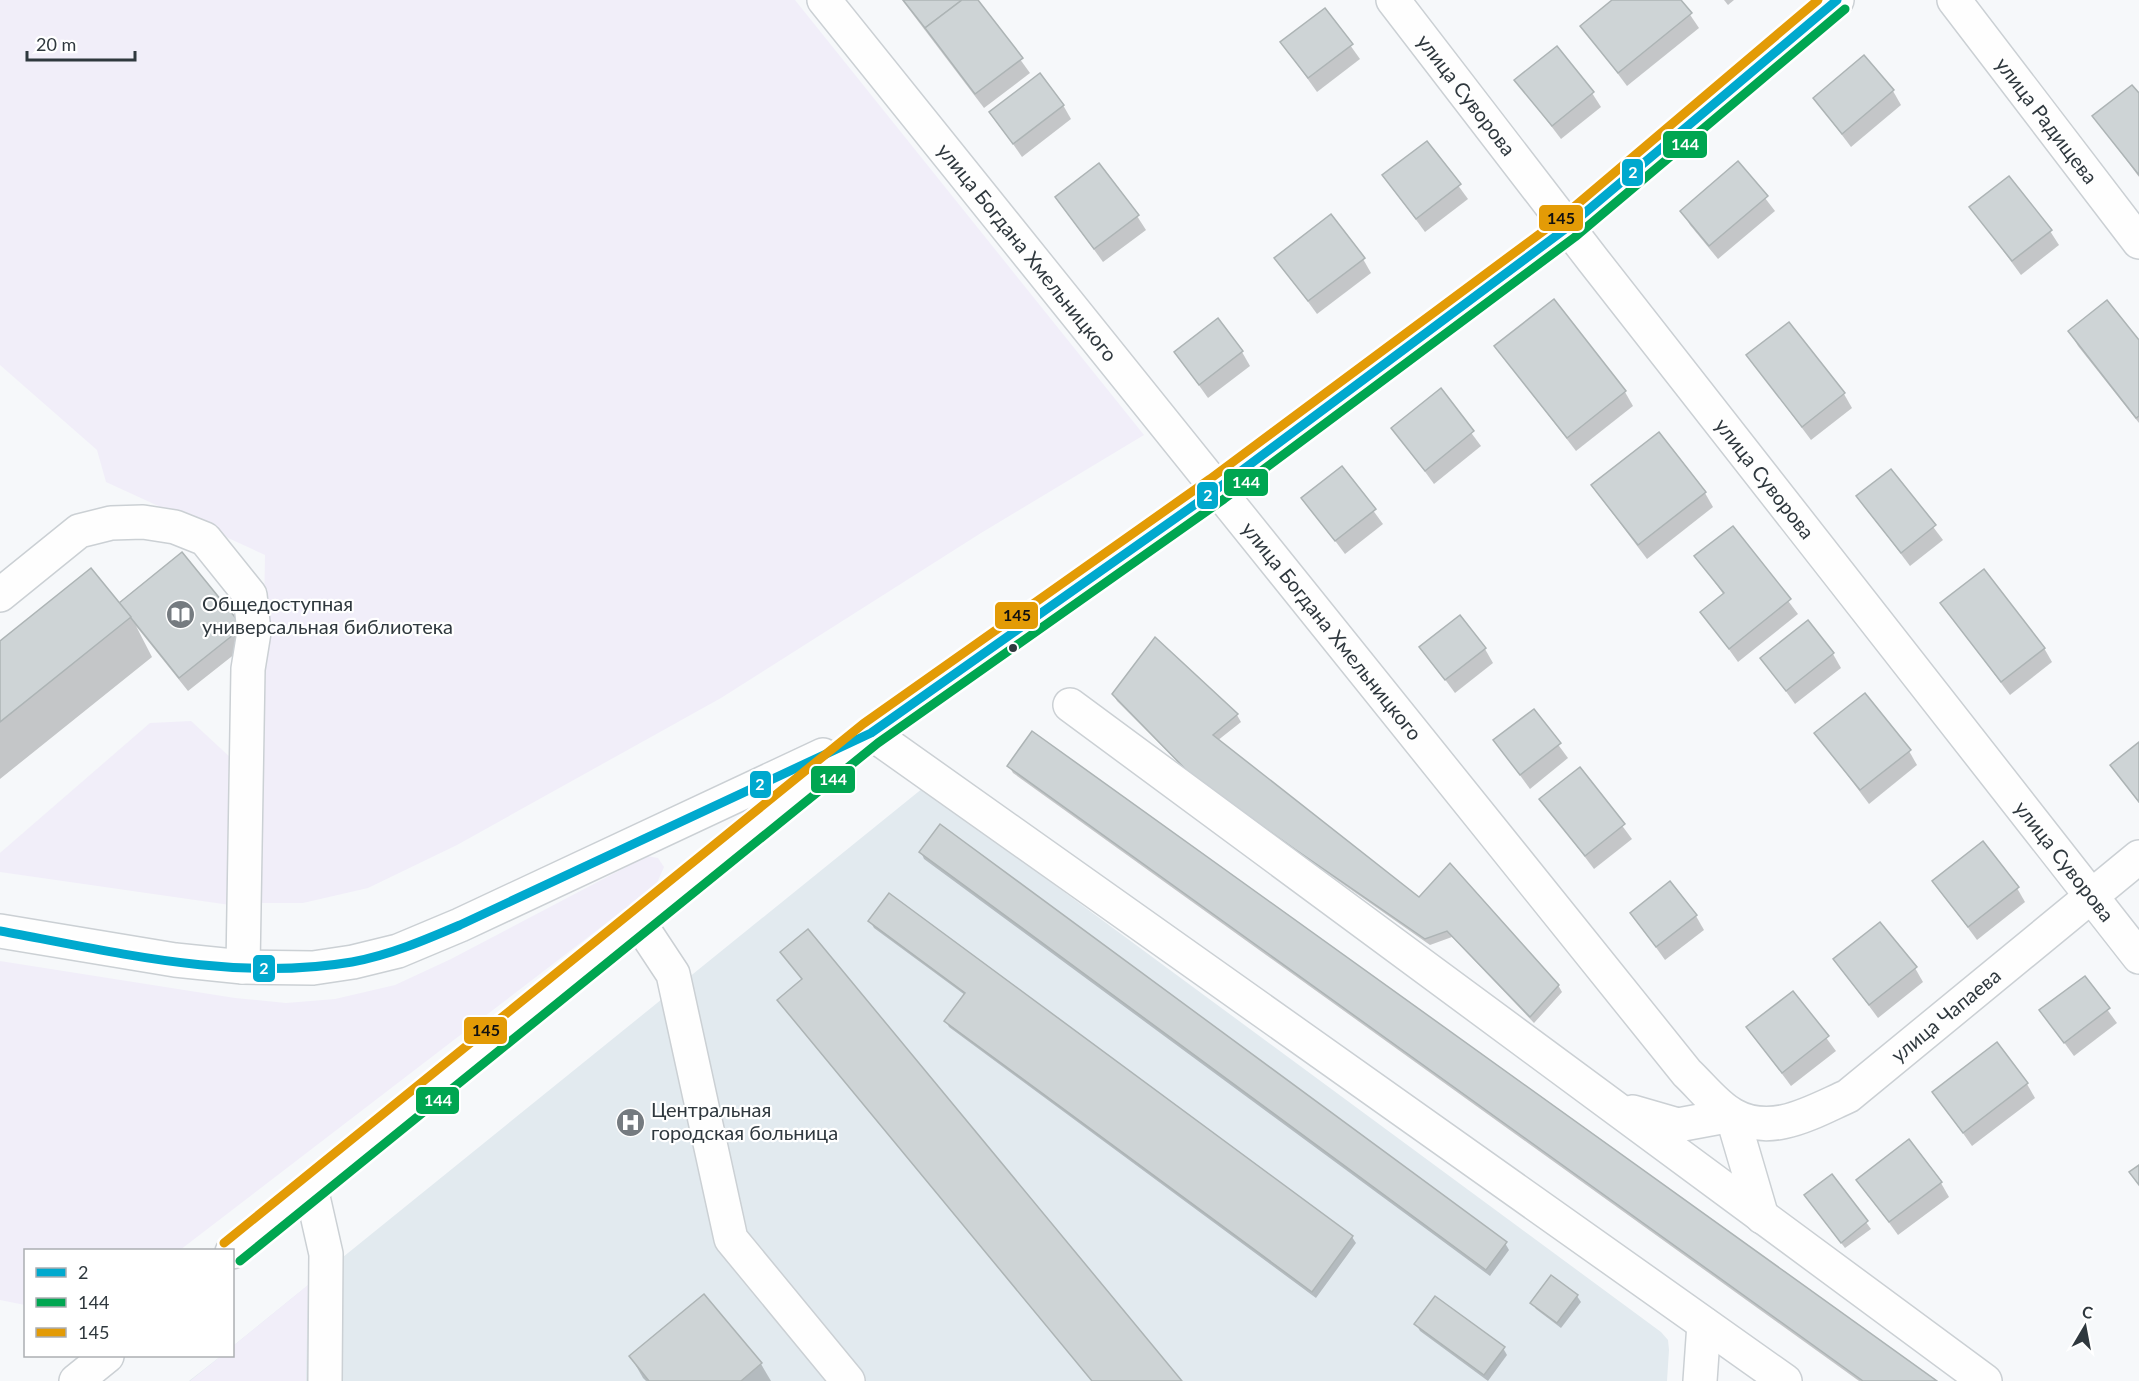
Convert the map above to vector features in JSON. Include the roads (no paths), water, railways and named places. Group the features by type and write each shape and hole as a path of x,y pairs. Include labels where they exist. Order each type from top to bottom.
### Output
{"street":[{"name":"улица Богдана Хмельницкого","path":"824,0 1688,1073 1732,1115"},
{"name":"улица Суворова","path":"1393,0 2139,957"},
{"path":"234,1250 871,733 1217,489 1568,227 1838,0"},
{"name":"улица Радищева","path":"1954,0 2139,242"},
{"path":"0,595 79,531 111,523 143,522 175,527 205,539 250,595 254,632 248,669 243,967"},
{"path":"1070,705 1985,1381"},
{"path":"0,931 175,960 243,967 313,968 353,962 398,951 460,925 871,733"},
{"path":"871,733 1785,1381"},
{"name":"улица Чапаева","path":"1732,1115 1763,1125 1795,1120 1848,1096 2139,857"},
{"path":"638,921 673,974 731,1239 848,1381"},
{"path":"1612,1106 1678,1125 1732,1115 1762,1216"},
{"path":"312,1188 326,1254 325,1381"},
{"path":"1700,1381 1704,1324"},
{"path":"76,1381 106,1357"}],"place":[{"name":"Общедоступная универсальная библиотека","path":"181,615"},
{"name":"Центральная городская больница","path":"630,1122"}]}
